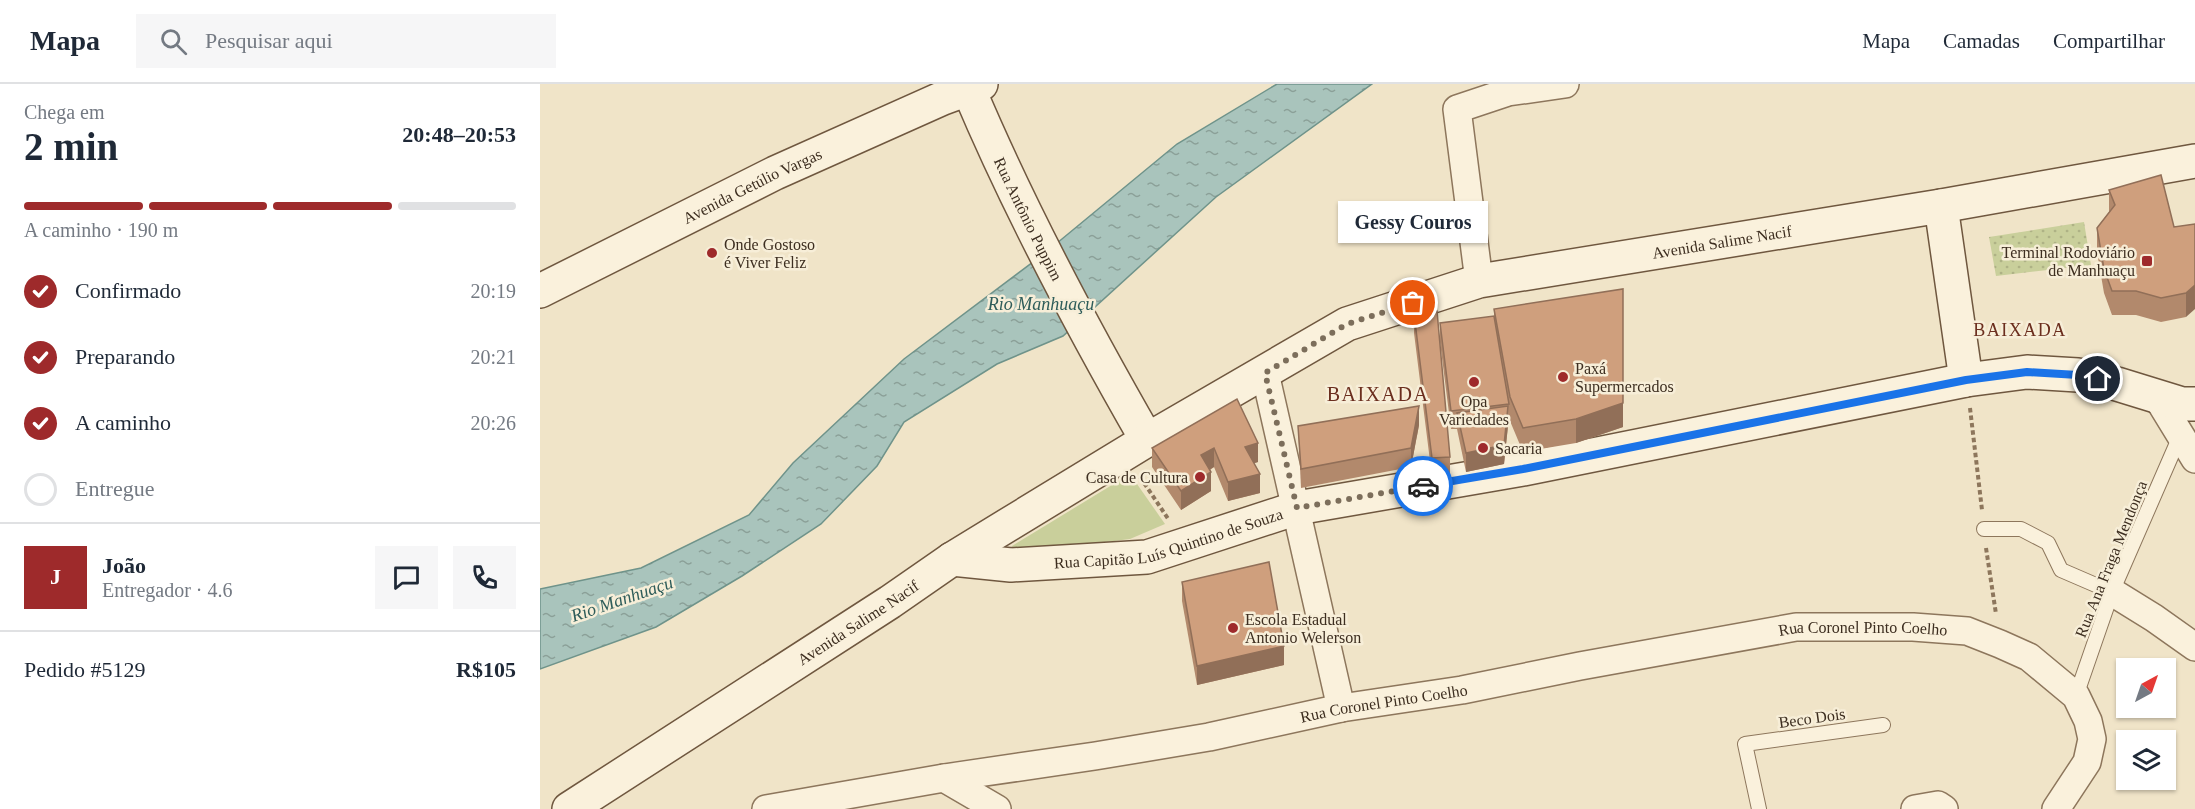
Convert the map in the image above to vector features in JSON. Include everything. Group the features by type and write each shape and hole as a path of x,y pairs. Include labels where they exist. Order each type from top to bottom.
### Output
{"street":[{"path":"1479,281 1457,110 1508,92 1565,84"},
{"name":"Rua Antônio Puppim","path":"975,87 1041,243 1091,342 1136,447"},
{"name":"Avenida Getúlio Vargas","path":"542,284 775,173 943,98 975,87"},
{"name":"Avenida Salime Nacif","path":"578,808 952,559 1136,447 1347,324 1479,281 1941,206 2195,161"},
{"path":"1941,206 1966,380"},
{"name":"Rua Capitão Luís Quintino de Souza","path":"952,559 1011,565 1147,557 1297,508 1523,469 1966,380 2027,372 2078,375 2117,384 2182,404 2195,404"},
{"path":"1265,373 1341,708"},
{"path":"2157,397 2195,459"},
{"path":"2112,592 2195,647"},
{"name":"Rua Coronel Pinto Coelho","path":"766,809 1209,736 1341,708 1462,690 1796,627 1913,627 1967,631 2029,657 2076,696"},
{"path":"2056,809 2087,762 2092,740 2088,721 2076,696"},
{"path":"944,778 997,809"},
{"path":"1915,809 1938,805 1944,809"}],"lane":[{"name":"Rua Ana Fraga Mendonça","path":"2076,696 2112,592 2180,436"},
{"path":"1984,529 2020,529 2048,543 2061,570 2112,592"},
{"name":"Beco Dois","path":"1759,809 1745,744 1883,725"}],"path":[{"path":"1136,447 1172,525"}],"green space":[{"path":"2084,222 2091,265 1996,276 1989,237"},
{"path":"1130,474 1165,524 1130,539 1018,553 1013,551 1012,546"}],"water":[{"name":"Rio Manhuaçu","path":"1277,84 1372,84 1216,197 1063,336 997,364 904,422 877,466 821,524 742,576 656,627 540,669 540,589 641,568 749,515 793,463 904,359 1045,253 1177,144"}],"building":[{"name":"Terminal Rodoviário de Manhuaçu","path":"2161,175 2174,227 2195,224 2195,285 2186,293 2161,298 2136,291 2112,291 2104,269 2097,228 2115,205 2109,190"},
{"name":"Paxá Supermercados","path":"1623,289 1623,403 1576,419 1523,428 1510,397 1494,309"},
{"path":"1437,311 1450,457 1432,458 1414,314"},
{"name":"Opa Variedades","path":"1494,316 1509,404 1451,411 1440,323"},
{"path":"1237,399 1258,443 1245,447 1260,474 1228,482 1214,448 1201,455 1211,472 1181,491 1152,448"},
{"path":"1419,406 1411,448 1301,469 1298,426"},
{"path":"1508,406 1504,445 1466,453 1457,413"},
{"path":"1269,562 1284,646 1197,666 1182,582"}],"way so far":[{"path":"1413,303 1347,324 1265,373 1297,508 1423,486"}],"place":[{"name":"Onde Gostoso é Viver Feliz","path":"712,253"},
{"name":"Terminal Rodoviário de Manhuaçu","path":"2147,261"},
{"name":"Gessy Couros","path":"1413,303"},
{"name":"Paxá Supermercados","path":"1563,377"},
{"name":"Opa Variedades","path":"1474,382"},
{"name":"Sacaria","path":"1483,448"},
{"name":"Casa de Cultura","path":"1200,477"},
{"name":"Escola Estadual Antonio Welerson","path":"1233,628"}],"district":[{"name":"BAIXADA","path":"2020,330"},
{"name":"BAIXADA","path":"1378,394"}],"route":[{"path":"1423,486 1523,469 1966,380 2027,372 2078,375 2098,379"}]}
